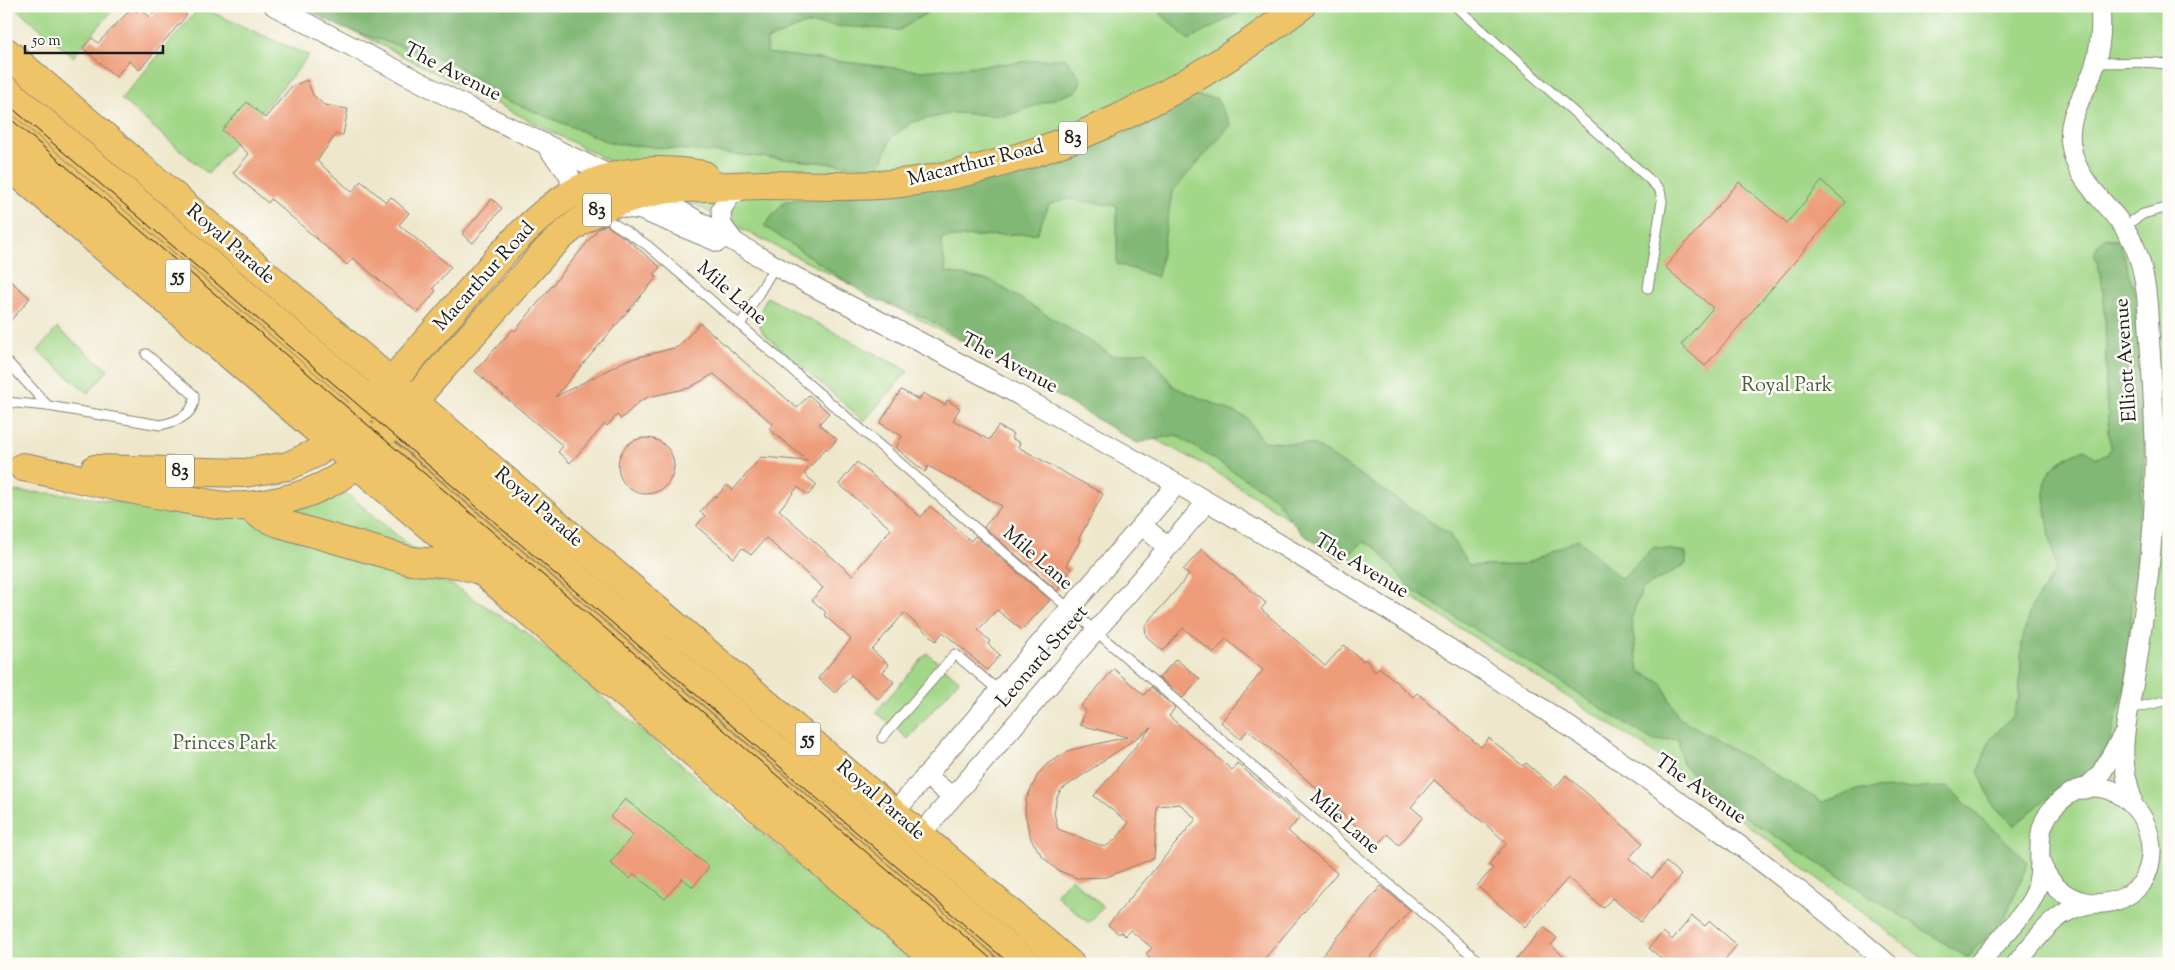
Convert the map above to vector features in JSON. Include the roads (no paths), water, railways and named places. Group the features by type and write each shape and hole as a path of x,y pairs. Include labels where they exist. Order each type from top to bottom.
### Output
{"main road":[{"name":"Macarthur Road","path":"375,444 556,241 582,218 610,214 646,193 670,189 893,184 967,171 1040,151 1098,126 1183,85 1235,54 1301,6"},
{"name":"Royal Parade","path":"6,52 1070,964"},
{"name":"Royal Parade","path":"6,90 1026,964"},
{"name":"55","path":"6,128 871,869 892,904 940,964"},
{"name":"55","path":"6,163 829,868 892,904 982,964"},
{"name":"Macarthur Road","path":"351,423 391,382 522,232 570,194 588,184 612,176 644,170 663,170 758,186"},
{"path":"612,176 646,193"},
{"path":"556,241 566,216 570,194"},
{"path":"210,263 227,242"},
{"name":"83","path":"14,467 255,472 288,466 308,457 351,423"},
{"name":"83","path":"14,467 189,500 248,506 304,494 344,474 357,464 375,444"},
{"path":"248,506 262,516 279,524 411,561 459,564 480,570"},
{"path":"582,583 601,562"},
{"path":"689,749 707,728"},
{"path":"871,869 889,846 894,813"},
{"path":"889,846 920,835"},
{"path":"829,868 846,847"}],"street":[{"name":"The Avenue","path":"274,6 472,109 612,176"},
{"name":"Elliott Avenue","path":"2100,6 2101,39 2096,62 2072,117 2071,147 2083,179 2123,227 2138,255 2144,281 2149,322 2155,443 2152,531 2146,600 2123,736 2124,771 2138,804"},
{"path":"541,142 567,171 571,180 570,194"},
{"path":"733,240 722,225 721,210 731,195 758,186"},
{"name":"The Avenue","path":"646,193 689,214 775,266 1067,421 1177,484 1408,622 1586,738 1746,850 1888,963"},
{"name":"The Avenue","path":"610,214 641,210 775,266"},
{"name":"Leonard Street","path":"894,813 1177,484"},
{"name":"Leonard Street","path":"920,835 1207,502"},
{"path":"1142,525 1167,547"},
{"name":"Elliott Avenue","path":"2085,788 2100,775 2123,736"},
{"path":"926,775 952,797"},
{"path":"1978,964 2033,897 2039,876 2040,837 2048,815 2064,798 2085,788 2109,788 2138,804 2164,824"},
{"path":"2016,964 2057,917 2070,909 2113,902 2132,892 2146,877 2152,864 2155,845 2154,833 2138,804"},
{"path":"2152,864 2168,849"},
{"path":"2040,860 2046,873 2059,890 2077,901 2092,904"}],"lane":[{"path":"1455,6 1660,190 1662,201 1648,288"},
{"path":"2096,62 2115,64 2153,62 2169,65"},
{"path":"2123,227 2143,214 2169,207"},
{"name":"Mile Lane","path":"610,214 1482,964"},
{"path":"740,326 775,266"},
{"path":"6,402 48,406 160,425 176,422 188,413 194,402 194,395 146,354"},
{"path":"6,360 48,406"},
{"path":"882,738 955,654 998,690"},
{"path":"2128,710 2169,700"}],"tram line":[{"path":"6,103 1010,964"},
{"path":"6,115 997,964"}],"park label":[{"name":"Royal Park","path":"1787,386"},
{"name":"Princes Park","path":"225,744"}]}
